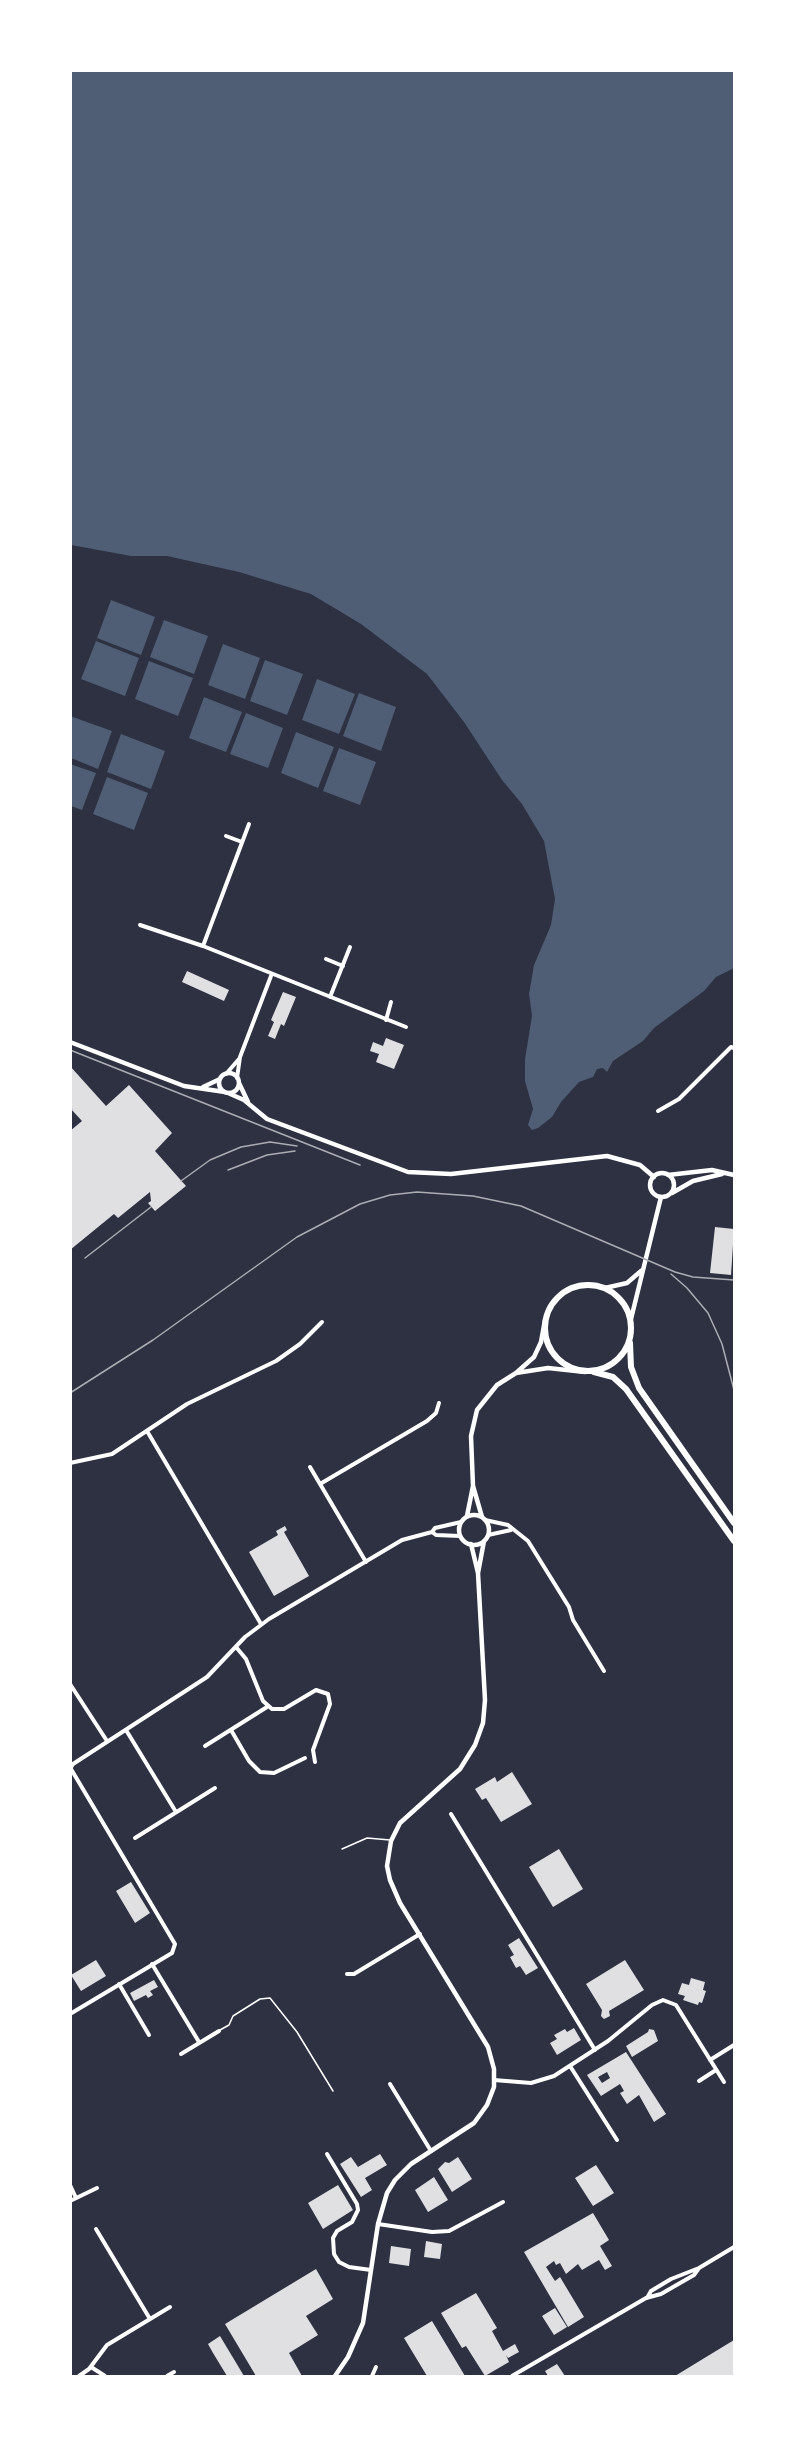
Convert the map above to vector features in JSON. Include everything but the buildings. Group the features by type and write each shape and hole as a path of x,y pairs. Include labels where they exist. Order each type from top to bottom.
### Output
{"main road":[{"path":"735,1523 636,1382 630,1362 631,1319 623,1302 605,1288 586,1284 565,1291 550,1306 545,1320 546,1338 553,1354 564,1364 613,1377 630,1393 735,1541"},
{"path":"589,1372 612,1365 630,1342"}],"street":[{"path":"202,946 249,824"},
{"path":"226,836 242,843"},
{"path":"140,925 202,946 406,1027"},
{"path":"330,998 350,947"},
{"path":"326,959 343,966"},
{"path":"70,1042 179,1084 227,1092 236,1089 240,1057 271,975"},
{"path":"386,1020 391,1002"},
{"path":"658,1111 675,1103 730,1047 735,1048"},
{"path":"201,1088 220,1079 240,1057"},
{"path":"226,1074 233,1074 238,1079 249,1104"},
{"path":"220,1079 219,1085 227,1092 249,1104 267,1119 408,1172 461,1174 607,1156 640,1165 654,1177"},
{"path":"661,1197 652,1191 651,1183 654,1177 661,1174 712,1170 735,1175"},
{"path":"661,1197 693,1181 722,1174"},
{"path":"668,1175 674,1184 670,1194"},
{"path":"631,1319 661,1197"},
{"path":"605,1288 627,1283 641,1271"},
{"path":"70,2014 152,1965 175,1948 170,1932 71,1768 73,1764 207,1677 261,1624 402,1540 432,1532 435,1528 461,1522 467,1516 473,1486 471,1436 477,1410 497,1385 516,1374 538,1350 545,1320"},
{"path":"70,1463 109,1455 195,1400 276,1361 300,1344 322,1322"},
{"path":"516,1374 548,1368 589,1372"},
{"path":"320,1484 427,1421 436,1413 439,1403"},
{"path":"147,1431 261,1624"},
{"path":"310,1467 366,1562"},
{"path":"473,1486 483,1518 489,1526 478,1573"},
{"path":"467,1516 508,1525 511,1530 522,1535 533,1548 570,1607 573,1620 604,1671"},
{"path":"460,1536 461,1522"},
{"path":"488,1535 511,1530"},
{"path":"334,2376 346,2361 359,2335 366,2312 378,2224 384,2201 395,2180 431,2151 465,2130 480,2116 490,2099 494,2080 493,2063 485,2040 400,1903 390,1881 387,1866 391,1841 407,1814 460,1768 478,1738 485,1700 478,1573 471,1544 460,1536 436,1535 432,1532"},
{"path":"471,1544 484,1541"},
{"path":"236,1647 246,1659 267,1707"},
{"path":"70,1684 107,1741"},
{"path":"205,1746 267,1707 284,1709 316,1690 322,1690 328,1694 330,1704 313,1750 315,1762"},
{"path":"126,1730 176,1812"},
{"path":"231,1730 249,1761 260,1772 274,1773 305,1758"},
{"path":"135,1838 215,1788"},
{"path":"451,1814 595,2050"},
{"path":"347,1974 354,1974 420,1934"},
{"path":"152,1965 199,2042"},
{"path":"119,1984 149,2035"},
{"path":"494,2080 538,2082 595,2050 655,2003 667,2000 676,2005 724,2082"},
{"path":"181,2054 219,2031"},
{"path":"710,2060 735,2044"},
{"path":"570,2066 617,2140"},
{"path":"699,2081 716,2070"},
{"path":"390,2084 431,2151"},
{"path":"327,2154 357,2204 358,2210 352,2222 337,2231 333,2238 334,2254 339,2262 349,2267 372,2270"},
{"path":"70,2185 76,2198"},
{"path":"70,2201 98,2188"},
{"path":"378,2224 445,2232 462,2226 503,2202"},
{"path":"96,2229 150,2319"},
{"path":"512,2376 646,2298 651,2291 671,2279 699,2268 735,2247"},
{"path":"646,2298 654,2298 694,2275 699,2268"},
{"path":"79,2376 91,2367 107,2345 170,2307"},
{"path":"91,2367 105,2376"},
{"path":"372,2376 376,2367"},
{"path":"167,2376 174,2372"}],"lane":[{"path":"342,1849 367,1838 391,1841"},
{"path":"219,2031 229,2025 233,2016 266,1997 276,2002 288,2017 333,2091"}],"water":[{"path":"70,71 734,71 734,968 716,977 704,991 654,1028 643,1041 613,1061 607,1072 603,1068 597,1069 593,1077 579,1082 561,1102 552,1117 538,1128 532,1130 528,1125 533,1109 525,1081 525,1059 532,1016 529,994 534,965 551,925 555,899 544,841 522,804 502,780 464,722 427,674 361,624 311,594 239,572 167,556 131,556 71,545"},
{"path":"111,600 155,617 141,655 97,638"},
{"path":"164,620 208,636 194,674 150,657"},
{"path":"96,641 139,658 125,696 81,679"},
{"path":"223,644 260,658 245,699 208,685"},
{"path":"265,660 303,674 287,715 250,701"},
{"path":"149,661 193,678 178,716 135,699"},
{"path":"317,679 355,694 339,734 302,720"},
{"path":"359,693 396,707 381,751 343,736"},
{"path":"204,697 242,712 226,752 189,738"},
{"path":"246,713 283,728 268,768 230,754"},
{"path":"70,716 112,731 98,769 71,758"},
{"path":"296,732 334,747 318,788 281,773"},
{"path":"121,734 165,751 151,789 107,772"},
{"path":"339,748 376,762 360,805 323,791"},
{"path":"70,764 96,773 82,810 71,806"},
{"path":"107,777 148,793 134,830 93,814"}],"railway":[{"path":"70,1050 360,1165"},
{"path":"181,1181 210,1160 241,1147 270,1142 297,1146"},
{"path":"228,1170 267,1155 295,1151"},
{"path":"70,1393 153,1340 297,1237 360,1204 390,1195 417,1192 473,1196 521,1206 675,1272 693,1277 734,1280"},
{"path":"85,1258 151,1207"},
{"path":"671,1274 687,1288 708,1313 722,1344 734,1390"}]}
